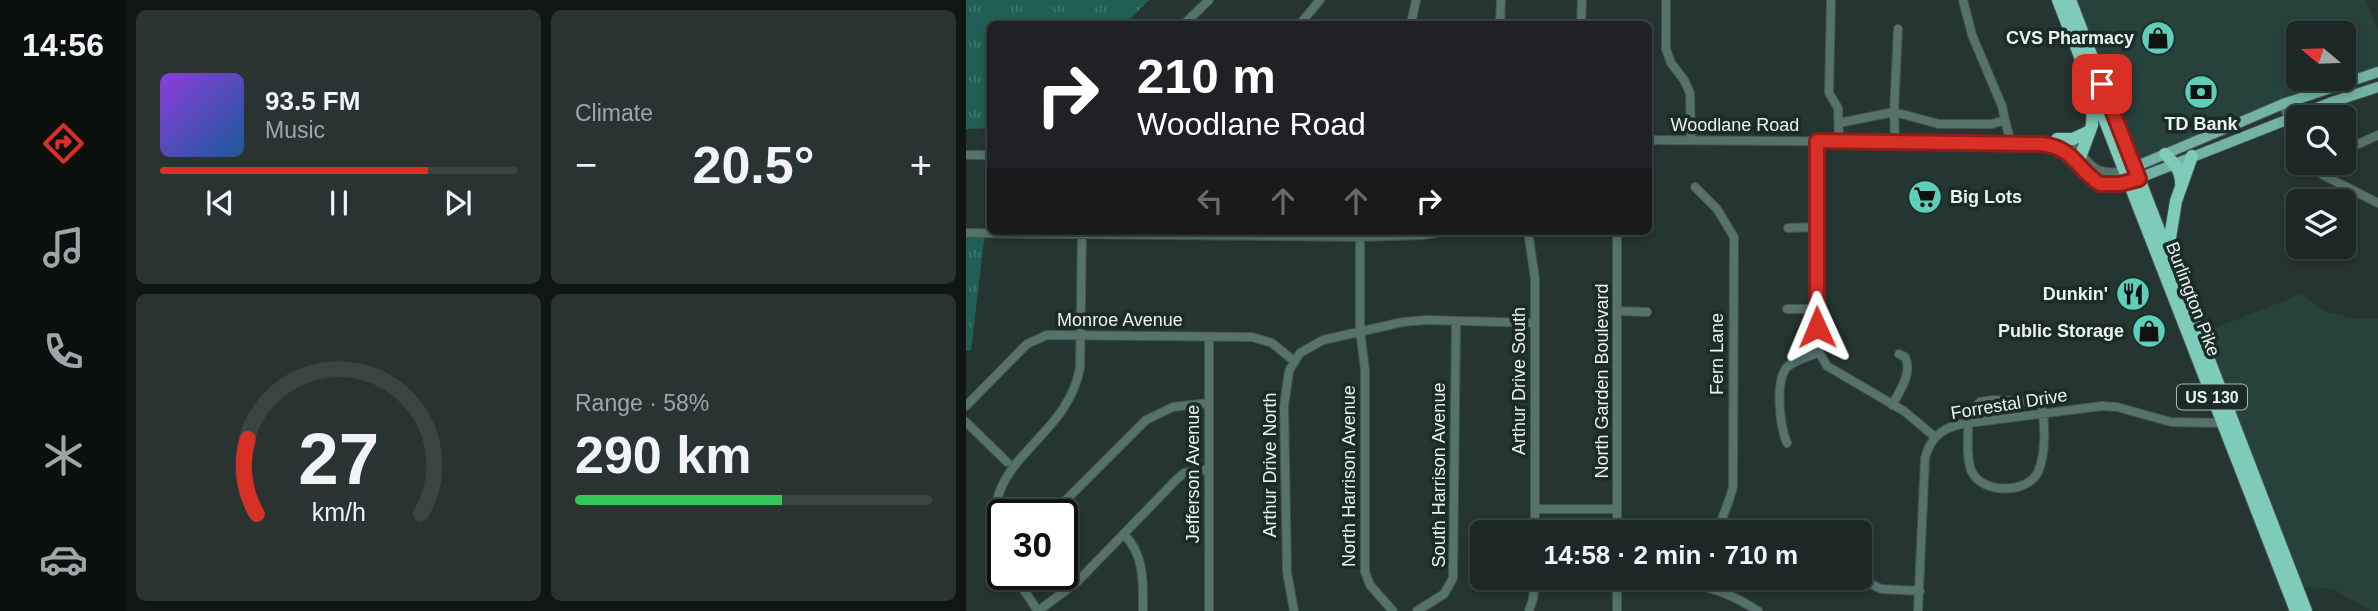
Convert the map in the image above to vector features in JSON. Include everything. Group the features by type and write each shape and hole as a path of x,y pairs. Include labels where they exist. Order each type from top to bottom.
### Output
{"highway":[{"name":"Burlington Pike","path":"2058,0 2090,84 2167,254 2306,611"},
{"name":"Burlington Pike","path":"2070,0 2222,423 2296,611"},
{"path":"2080,159 2094,116 2090,84"},
{"path":"2057,139 2073,139 2090,131"},
{"path":"2167,254 2170,227 2180,187 2192,156"},
{"path":"2170,159 2180,176 2180,187"}],"main road":[{"path":"2131,175 2283,104 2378,72"},
{"path":"2328,105 2378,87"},
{"path":"2170,159 2192,156 2286,120"}],"street":[{"path":"1187,21 1209,0"},
{"path":"1302,21 1320,0"},
{"path":"1412,21 1416,0"},
{"path":"1500,21 1501,0"},
{"path":"1581,0 1581,21"},
{"path":"1666,0 1666,49 1671,63 1690,93 1691,140"},
{"path":"1831,0 1829,93 1838,108 1839,141"},
{"path":"1963,0 1972,35 2002,106 2011,143"},
{"path":"1895,142 1898,30"},
{"path":"2283,104 2286,112"},
{"path":"1839,123 1894,112 1939,124 1993,124 2005,120"},
{"path":"2356,145 2378,135"},
{"name":"Woodlane Road","path":"1652,140 2031,143 2057,139 2072,145 2080,159"},
{"path":"1817,141 1819,352 1827,366 1904,411 1935,437"},
{"name":"Woodlane Road","path":"2031,143 2061,148 2097,171 2131,175"},
{"path":"966,155 987,155"},
{"path":"2323,175 2378,203"},
{"name":"Fern Lane","path":"1695,187 1717,209 1734,237 1733,487 1730,503 1721,520"},
{"path":"1788,228 1817,227"},
{"path":"966,233 987,233"},
{"path":"966,422 1004,465 1062,407 1073,392 1080,368 1082,235"},
{"path":"1175,235 1428,235"},
{"name":"Arthur Drive South","path":"1529,235 1534,271 1535,520"},
{"name":"North Garden Boulevard","path":"1617,520 1618,235"},
{"name":"North Harrison Avenue","path":"1360,237 1360,330 1365,370 1365,572 1370,585 1394,611"},
{"path":"1787,309 1817,309"},
{"path":"1618,311 1647,312"},
{"path":"1294,361 1310,346 1360,330 1411,321 1535,323"},
{"name":"South Harrison Avenue","path":"1417,611 1444,594 1454,578 1456,321"},
{"name":"Monroe Avenue","path":"966,406 1033,339 1047,335 1252,337 1265,340 1294,361"},
{"name":"Jefferson Avenue","path":"1209,337 1209,611"},
{"path":"1787,443 1781,429 1780,386 1783,376 1788,366 1819,352"},
{"path":"1892,405 1908,371 1908,360 1899,354"},
{"name":"Arthur Drive North","path":"1294,361 1289,371 1284,414 1287,572 1294,611"},
{"path":"1984,401 2037,402 2043,413 2040,466 2030,481 2020,487 1988,486 1975,476 1969,460 1969,423 1973,408 1984,401"},
{"path":"1067,499 1152,415 1179,405 1208,403"},
{"name":"Forrestal Drive","path":"1918,611 1923,471 1927,450 1935,437 1948,427 2110,406 2171,422 2222,423"},
{"path":"1024,590 1038,611 1077,582 1184,473 1209,470"},
{"path":"1535,509 1617,509"},
{"path":"985,525 987,531"},
{"path":"1124,534 1134,545 1140,561 1143,611"},
{"path":"1872,584 1881,589 1920,590"},
{"path":"1529,611 1534,590"},
{"path":"1617,611 1618,590"},
{"path":"1720,590 1758,611"}],"shaded area":[{"path":"2070,0 2366,0 2378,30 2378,72 2356,81 2356,21 2286,21 2286,91 2329,91 2293,105 2286,105 2286,108 2134,167"},
{"path":"2302,294 2323,311 2357,319 2378,318 2378,611 2371,611 2333,589 2296,586 2199,334"}],"green space":[{"path":"966,0 1149,0 1128,21 987,21 987,128 966,129"},
{"path":"966,233 985,233 971,350 966,351"}],"place":[{"name":"CVS Pharmacy","path":"2158,38"},
{"name":"TD Bank","path":"2201,92"},
{"name":"Big Lots","path":"1925,197"},
{"name":"Dunkin'","path":"2133,294"},
{"name":"Public Storage","path":"2149,331"}],"route":[{"path":"1817,327 1817,141 2052,145 2069,154 2100,184 2128,183 2139,179 2102,84"}]}
